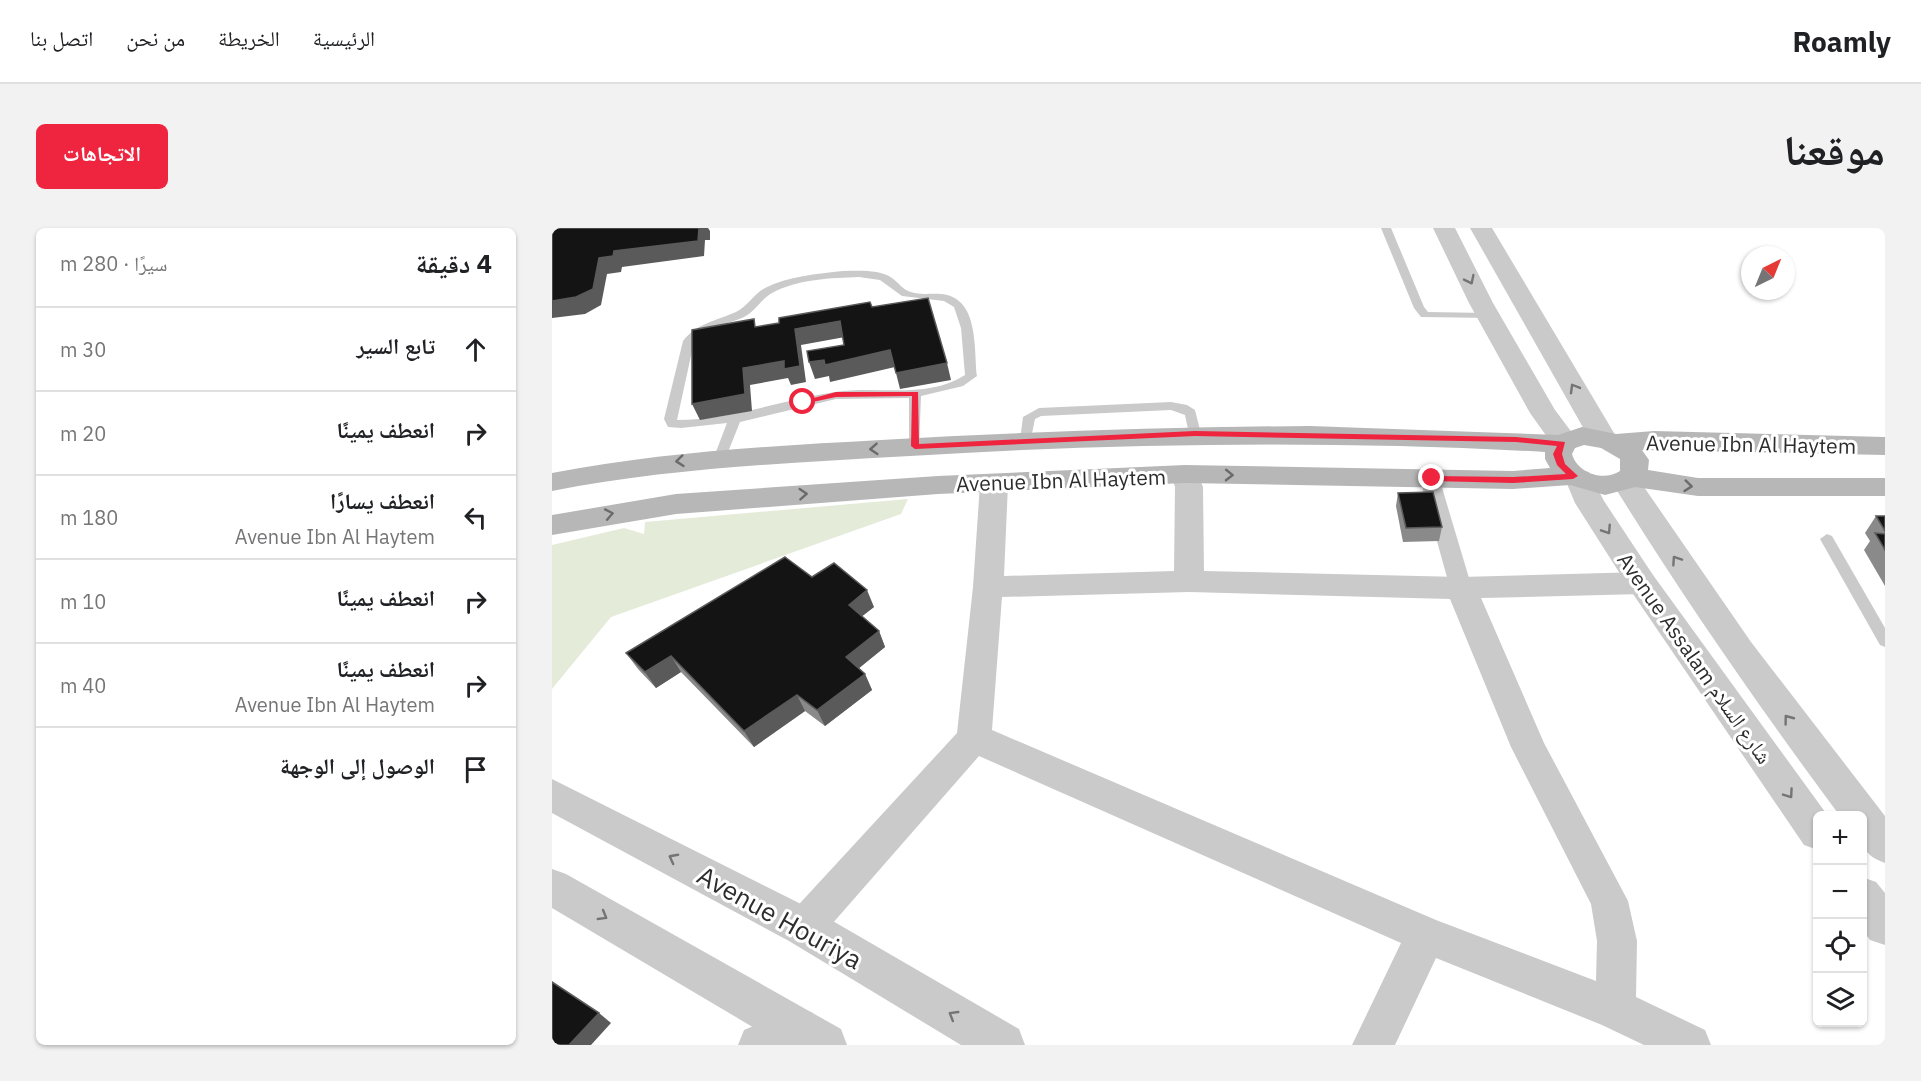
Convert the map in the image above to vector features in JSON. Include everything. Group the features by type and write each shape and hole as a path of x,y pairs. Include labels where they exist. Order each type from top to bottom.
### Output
{"main road":[{"name":"Avenue Ibn Al Haytem","path":"552,482 627,468 720,458 1026,440 1195,434 1498,439 1564,443"},
{"path":"1582,436 1610,441 1628,451 1634,460 1635,469 1627,479 1603,484 1576,477 1562,465 1558,454 1564,443 1582,436"},
{"name":"Avenue Ibn Al Haytem","path":"1610,441 1660,440 1885,446"},
{"name":"Avenue Ibn Al Haytem","path":"552,525 637,509 720,499 938,485 1185,474 1513,480 1576,477"},
{"name":"Avenue Ibn Al Haytem","path":"1627,479 1698,487 1885,487"}],"street":[{"path":"1444,228 1488,316 1550,425 1564,443"},
{"path":"1482,228 1610,441"},
{"path":"1185,474 1189,488 1189,581"},
{"name":"Avenue Assalam شارع السلام","path":"1576,477 1602,523 1642,583 1813,826"},
{"path":"1432,478 1433,491 1461,588 1528,747 1609,901 1616,922 1618,942 1615,1009"},
{"name":"Avenue Assalam شارع السلام","path":"1627,479 1653,527 1754,675 1858,811"},
{"path":"804,927 974,738 988,587 994,484"},
{"path":"988,587 1189,581 1461,588 1642,583"},
{"path":"974,738 1426,935 1615,1009 1690,1045"},
{"name":"Avenue Houriya","path":"552,795 804,927 1003,1045"},
{"name":"Avenue Assalam شارع السلام","path":"1867,823 1885,846"},
{"path":"552,887 812,1037"},
{"path":"1867,901 1885,926"},
{"path":"1373,1045 1426,935"},
{"path":"759,1045 812,1037"}],"lane":[{"path":"1386,228 1419,308 1425,315 1488,316"},
{"path":"847,274 870,274 885,278 906,294 944,297 956,302 964,311 971,376 959,384 915,394 836,395 735,419 672,424 670,419 690,341 696,331 744,313 752,302 782,284 847,274"},
{"path":"915,394 915,446"},
{"path":"720,458 735,419"},
{"path":"1827,539 1885,641"}],"green space":[{"path":"908,499 901,514 611,617 552,689 552,545 624,528 644,534 645,522"}],"building":[{"path":"552,228 699,228 698,241 614,251 613,256 599,258 593,289 576,297 552,301"},
{"path":"928,298 947,363 896,373 890,350 825,365 824,360 809,362 807,351 844,345 840,321 795,329 800,366 784,369 784,361 743,368 745,394 692,404 692,330 754,319 755,327 779,323 779,318 870,302 872,307"},
{"path":"1433,492 1442,527 1406,528 1398,493"},
{"path":"1876,516 1885,516 1885,531"},
{"path":"1875,533 1885,534 1885,550"},
{"path":"785,557 812,577 834,563 867,590 849,605 879,631 846,657 865,674 817,710 797,695 744,731 671,656 645,672 626,653"},
{"path":"552,982 599,1013 569,1045 552,1045"}],"route":[{"path":"803,402 836,395 915,394 915,446 1195,434 1516,440 1562,444 1558,454 1562,465 1573,476 1513,480 1432,478"}]}
